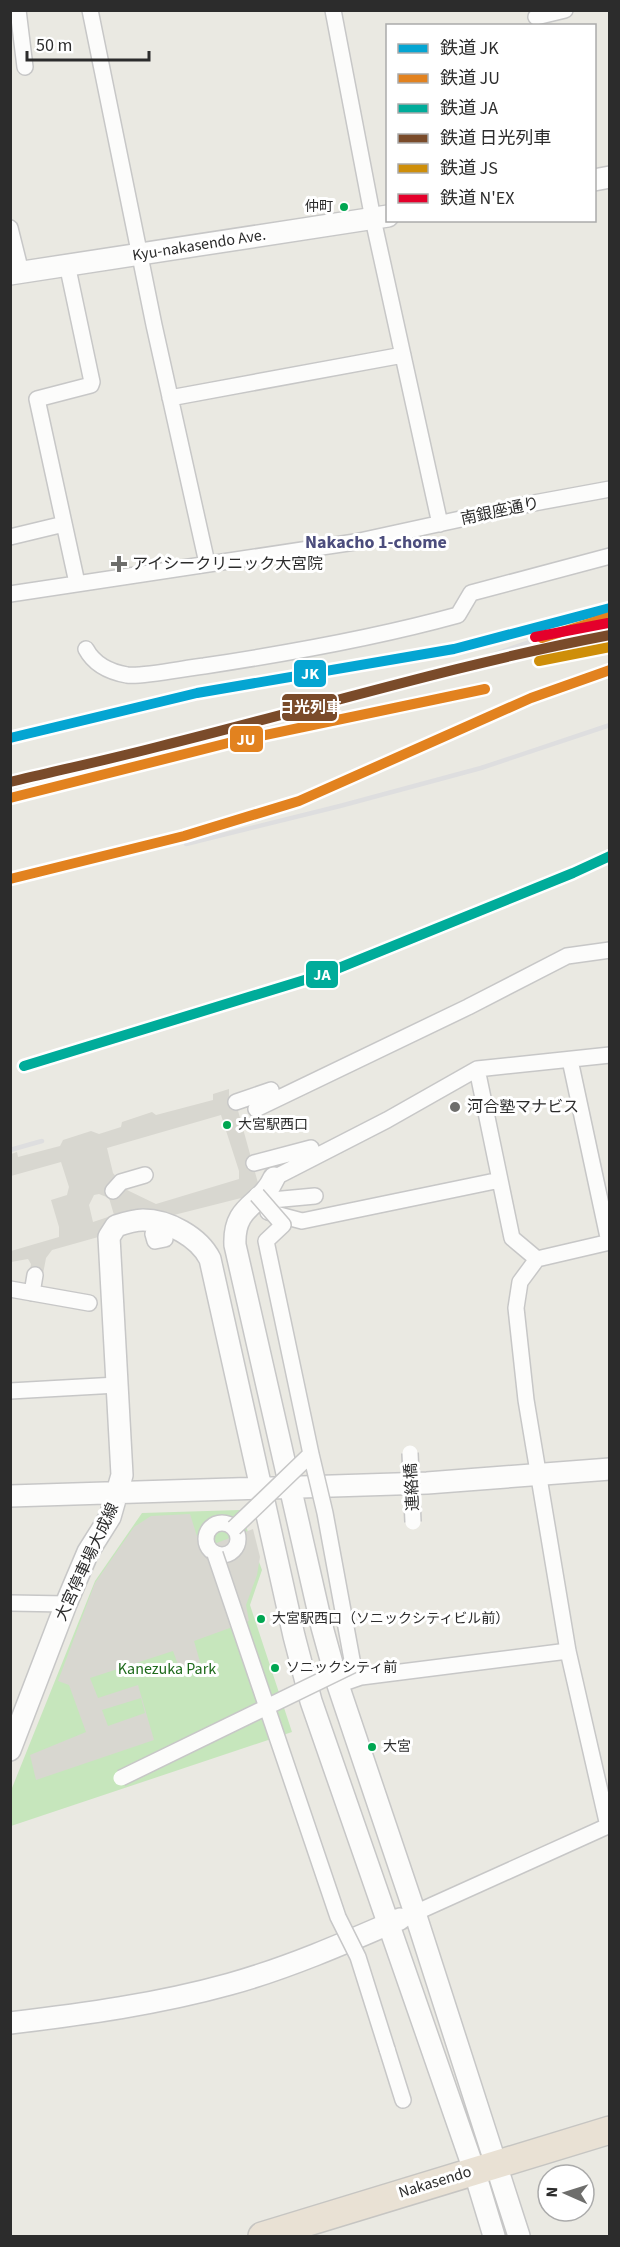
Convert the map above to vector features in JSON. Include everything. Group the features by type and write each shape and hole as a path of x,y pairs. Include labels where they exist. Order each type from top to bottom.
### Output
{"highway":[{"name":"Nakasendo","path":"262,2236 609,2130"}],"street":[{"path":"18,10 25,67"},
{"path":"90,10 170,398 207,563"},
{"path":"333,10 380,218 403,354 440,524"},
{"path":"536,18 566,10"},
{"name":"Kyu-nakasendo Ave.","path":"16,273 380,218"},
{"path":"10,228 16,273"},
{"path":"67,264 92,382 91,385 37,399 64,524 74,584"},
{"path":"170,398 403,354"},
{"name":"南銀座通り","path":"10,594 355,542 609,489"},
{"path":"10,537 64,524"},
{"path":"86,650 92,660 104,667 128,675 225,663 341,643 421,626 458,615 471,592 609,556"},
{"path":"256,1109 567,956 609,950"},
{"path":"494,2236 485,2167 415,1912 338,1685 235,1245 236,1226 271,1185 274,1178 387,1120 477,1069 609,1055"},
{"path":"10,2024 156,2002 232,1984 316,1954 389,1924 609,1826 568,1651 526,1400 516,1308 520,1282 537,1259 609,1242 570,1060"},
{"path":"477,1069 512,1238 537,1259"},
{"path":"236,1102 271,1090"},
{"path":"254,1163 311,1148"},
{"path":"117,1186 145,1175"},
{"path":"255,1201 302,1221 500,1180"},
{"path":"255,1201 315,1196"},
{"path":"121,1778 353,1665 325,1514 266,1240 283,1225 255,1201"},
{"name":"大宮停車場大成線","path":"10,1750 66,1604 88,1552 110,1516 120,1483 117,1385 108,1249 109,1237 116,1226 146,1220 164,1224 196,1240 205,1249 214,1273 261,1488"},
{"path":"32,1293 35,1275"},
{"path":"10,1289 89,1304"},
{"path":"10,1391 117,1385"},
{"name":"連絡橋","path":"410,1453 413,1522"},
{"path":"234,1528 311,1454"},
{"path":"10,1496 120,1483 261,1488 427,1483 609,1469"},
{"path":"261,1488 311,1701 389,1924 485,2167 519,2236"},
{"path":"221,1523 234,1528 238,1536 236,1548 227,1555 215,1554 206,1544 205,1537 208,1530 213,1525 221,1523"},
{"path":"215,1554 338,1917 358,1957 403,2100"},
{"path":"10,1603 66,1604"},
{"path":"338,1685 361,1677 568,1651"}],"green space":[{"name":"Kanezuka Park","path":"240,1510 262,1570 250,1605 292,1732 11,1826 10,1793 95,1581 142,1513"}],"shaded area":[{"path":"229,1089 229,1096 234,1096 258,1183 265,1192 162,1218 157,1232 146,1236 141,1225 52,1250 46,1258 41,1285 43,1294 20,1289 28,1282 31,1264 28,1259 11,1262 11,1251 59,1237 59,1227 51,1200 67,1195 69,1187 61,1162 11,1176 11,1154 17,1152 18,1157 60,1146 63,1140 91,1131 99,1134 121,1127 122,1122 152,1112 156,1115 213,1100 213,1094","holes":["221,1115 239,1171 239,1179 156,1204 127,1190 113,1173 107,1148","99,1194 109,1198 114,1215 93,1222 89,1205 94,1195"]},
{"path":"190,1514 201,1549 253,1529 260,1557 257,1575 246,1605 249,1621 194,1641 200,1662 180,1670 173,1651 90,1678 98,1698 138,1685 154,1740 36,1780 30,1755 86,1732 69,1685 58,1681 95,1583 134,1527 151,1516","holes":["141,1698 145,1713 108,1726 102,1710"]}],"railway":[{"path":"441,672 542,638"},
{"path":"186,844 481,768 610,725"},
{"path":"10,1150 42,1141"}],"rail line":[{"name":"JK","path":"10,738 197,693 454,649 610,608"},
{"name":"JU","path":"542,638 610,617"},
{"name":"N'EX","path":"535,637 608,623"},
{"name":"日光列車","path":"10,782 142,751 497,659 610,635"},
{"name":"JS","path":"539,661 610,647"},
{"name":"JU","path":"10,879 184,836 299,801 531,698 610,670"},
{"name":"JU","path":"10,798 232,742 485,689"},
{"name":"JA","path":"24,1066 324,974 610,856"}],"place":[{"name":"仲町","path":"344,207"},
{"name":"アイシークリニック大宮院","path":"119,564"},
{"name":"河合塾マナビス","path":"455,1107"},
{"name":"大宮駅西口","path":"227,1125"},
{"name":"大宮駅西口（ソニックシティビル前）","path":"261,1619"},
{"name":"ソニックシティ前","path":"275,1668"},
{"name":"大宮","path":"372,1747"}],"district":[{"name":"Nakacho 1-chome","path":"376,542"}]}
